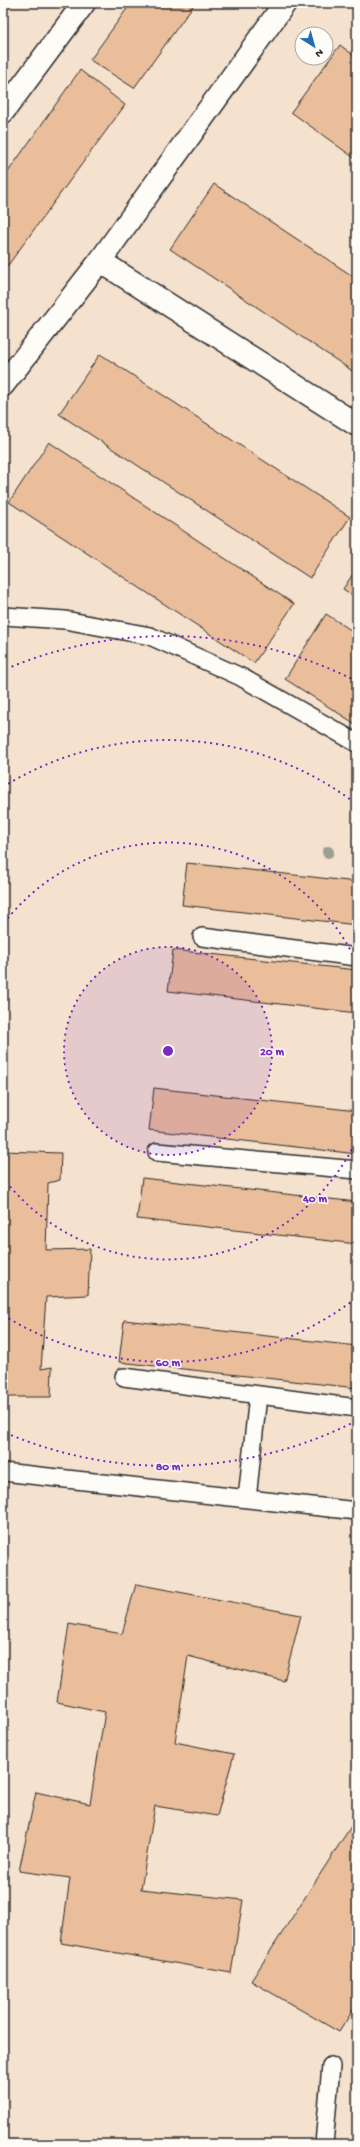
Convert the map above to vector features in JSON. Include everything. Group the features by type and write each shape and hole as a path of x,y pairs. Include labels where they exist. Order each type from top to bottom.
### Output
{"street":[{"path":"3,112 84,3"},
{"path":"3,385 100,261 285,3"},
{"path":"100,261 357,425"}],"lane":[{"path":"3,616 65,620 150,636 241,677 357,743"},
{"path":"202,937 357,956"},
{"path":"157,1152 357,1170"},
{"path":"124,1377 357,1408"},
{"path":"247,1499 258,1395"},
{"path":"3,1472 357,1511"},
{"path":"324,2144 331,2066"}],"shaded area":[{"path":"3,3 357,3 357,2144 3,2144"}],"building":[{"path":"131,3 195,3 134,88 90,60"},
{"path":"340,45 357,58 357,160 291,112 325,66 334,66 334,53"},
{"path":"80,70 125,105 3,272 3,179"},
{"path":"214,184 357,279 357,374 170,249"},
{"path":"100,354 350,517 310,578 59,414"},
{"path":"49,442 294,604 254,663 9,502"},
{"path":"357,568 357,598 343,589"},
{"path":"326,614 357,634 357,725 285,679"},
{"path":"187,863 357,882 357,925 182,905"},
{"path":"173,950 357,970 357,1013 168,991"},
{"path":"154,1088 357,1111 357,1154 149,1130"},
{"path":"3,1151 61,1153 60,1180 48,1183 46,1250 90,1249 88,1295 46,1297 41,1369 52,1367 51,1397 3,1397"},
{"path":"142,1178 357,1202 357,1244 137,1219"},
{"path":"124,1320 357,1346 357,1388 119,1362"},
{"path":"136,1584 301,1615 284,1681 188,1656 175,1742 234,1754 217,1816 155,1806 141,1889 243,1900 231,1973 61,1943 70,1878 19,1871 36,1792 90,1804 105,1712 57,1702 69,1624 122,1634"},
{"path":"357,1817 357,2004 339,2032 251,1981"}]}
